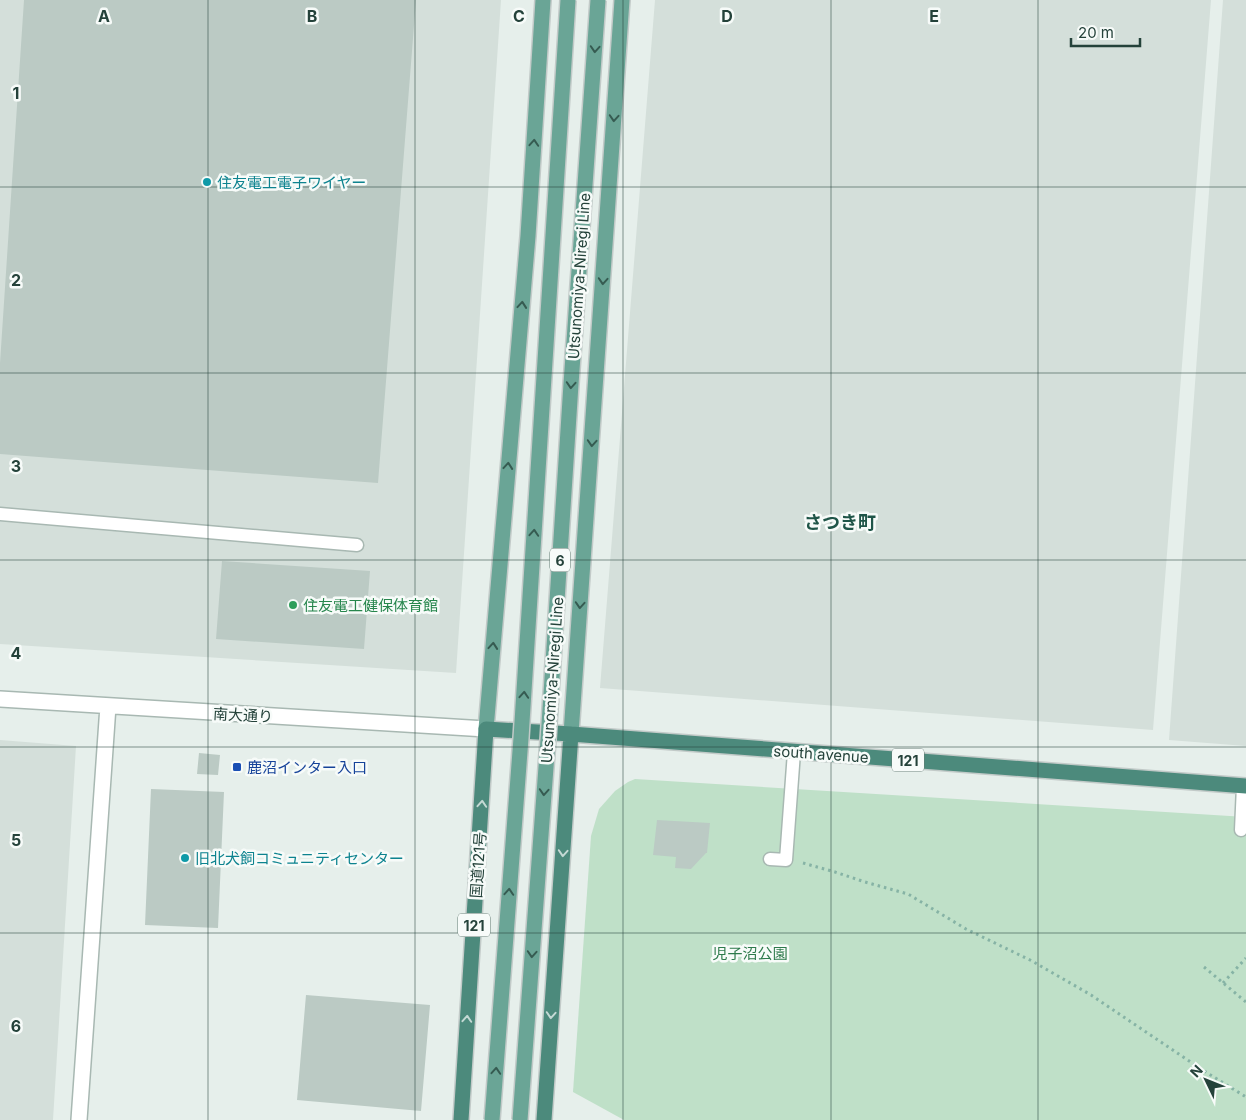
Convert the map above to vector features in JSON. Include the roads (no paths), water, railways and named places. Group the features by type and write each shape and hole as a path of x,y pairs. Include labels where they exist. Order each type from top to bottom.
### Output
{"highway":[{"name":"south avenue","path":"486,729 1245,786"},
{"name":"国道121号","path":"461,1120 486,729"},
{"path":"544,1120 571,734"}],"main road":[{"path":"486,729 528,236 543,0"},
{"name":"Utsunomiya-Niregi Line","path":"492,1120 521,738 568,0"},
{"name":"Utsunomiya-Niregi Line","path":"520,1120 548,740 598,0"},
{"name":"6","path":"571,734 622,0"}],"street":[{"name":"南大通り","path":"0,699 486,729"},
{"path":"79,1120 108,706"}],"lane":[{"path":"0,514 357,544"},
{"path":"770,859 786,860 794,752"},
{"path":"1241,830 1245,786"}],"place":[{"name":"住友電工電子ワイヤー","path":"207,182"},
{"name":"住友電工健保体育館","path":"293,605"},
{"name":"鹿沼インター入口","path":"237,767"},
{"name":"旧北犬飼コミュニティセンター","path":"185,858"}],"district":[{"name":"さつき町","path":"840,522"}],"park label":[{"name":"児子沼公園","path":"750,953"}]}
